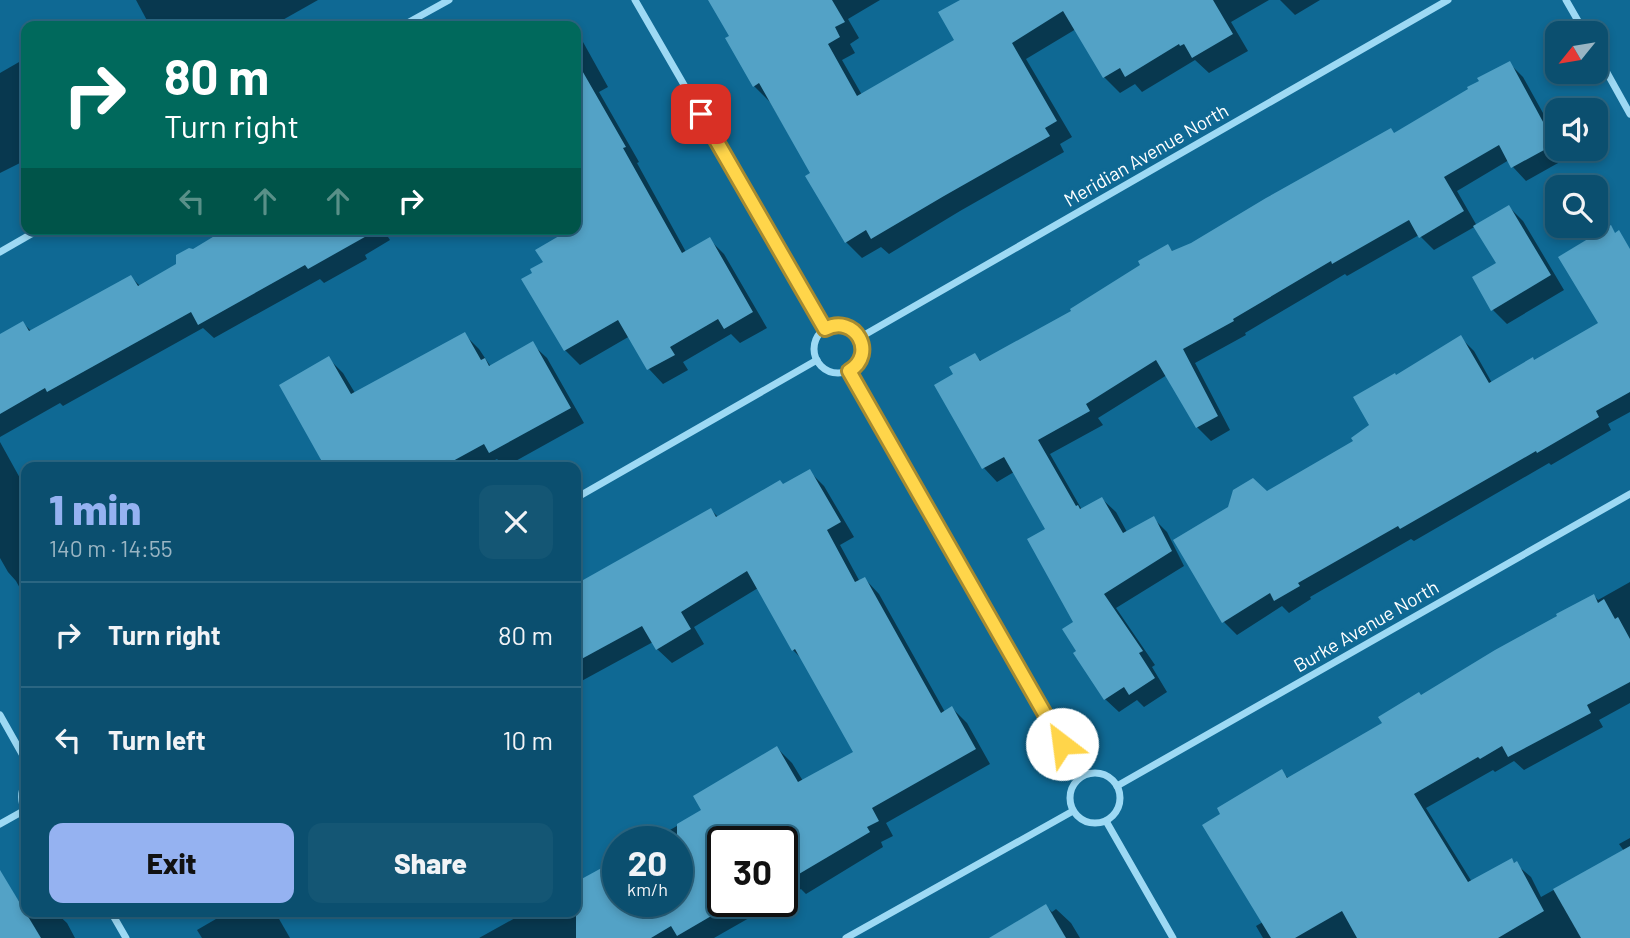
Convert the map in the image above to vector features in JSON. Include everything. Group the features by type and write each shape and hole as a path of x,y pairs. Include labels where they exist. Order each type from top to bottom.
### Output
{"street":[{"path":"411,21 449,0"},
{"path":"635,0 825,329"},
{"name":"Meridian Avenue North","path":"859,338 1448,0"},
{"path":"1566,0 1577,21"},
{"path":"1608,75 1630,114"},
{"path":"0,252 30,235"},
{"path":"835,325 851,328 859,338 863,347 862,355 849,371 831,373 824,369 814,356 815,340 825,329 835,325"},
{"path":"581,495 817,360"},
{"path":"849,371 1080,777"},
{"name":"Burke Avenue North","path":"1117,786 1630,494"},
{"path":"0,715 21,752"},
{"path":"1103,773 1116,782 1117,786 1119,806 1116,813 1106,821 1095,824 1087,822 1073,811 1069,794 1072,786 1085,774 1103,773"},
{"path":"846,938 1073,811"},
{"path":"0,824 21,813"},
{"path":"1106,821 1173,938"},
{"path":"114,917 126,938"}],"building":[{"path":"708,0 832,0 845,22 835,27 840,37 828,44 857,96 954,40 938,12 960,0 1213,0 1233,34 1192,58 1184,44 1179,44 1125,77 1120,68 1103,78 1063,11 1012,43 1057,121 1045,128 1050,136 871,239 866,230 845,243 805,176 810,173 759,83 753,87 725,38 729,36"},
{"path":"1510,61 1545,126 1545,149 1511,168 1499,145 1444,177 1464,211 1419,238 1409,220 1332,264 1331,261 1183,349 1218,416 1196,428 1156,360 1086,404 1090,411 1038,440 1076,506 1080,509 1102,497 1123,533 1154,516 1172,551 1104,594 1143,651 1139,653 1155,678 1129,695 1124,687 1104,700 1073,653 1076,651 1062,629 1073,622 1027,539 1045,529 1004,457 982,469 934,385 953,374 949,367 975,353 980,361 1071,311 1070,309 1140,265 1138,261 1168,244 1172,251 1191,243 1391,128 1394,133 1468,89 1467,87 1479,81 1477,78"},
{"path":"581,69 682,253 710,237 753,312 724,329 718,319 670,347 675,355 647,370 618,320 564,351 521,279 532,273 530,269 543,262 535,250 561,235 581,235"},
{"path":"1509,205 1551,275 1491,311 1472,277 1496,263 1473,226"},
{"path":"1611,225 1615,233 1619,230 1630,249 1630,392 1596,411 1599,417 1537,453 1536,451 1400,529 1398,526 1298,583 1300,586 1274,601 1270,593 1222,623 1173,540 1228,507 1233,490 1253,478 1267,491 1353,441 1351,438 1369,425 1353,397 1395,373 1396,375 1461,335 1489,383 1598,323 1558,257 1589,238 1608,238 1608,227"},
{"path":"216,235 368,235 308,269 305,265 198,325 191,312 47,392 45,388 0,414 0,334 23,321 29,331 131,275 138,286 176,264 176,255 189,248 193,249"},
{"path":"465,332 481,360 485,358 489,366 533,341 571,408 489,453 484,444 451,462 322,462 279,385 329,356 351,394"},
{"path":"810,469 841,522 827,530 855,582 865,577 941,713 952,706 976,749 872,808 879,821 867,827 870,832 798,875 798,826 707,826 707,917 710,917 677,936 671,926 651,938 576,938 576,917 581,917 581,879 602,868 602,917 693,917 693,826 677,824 701,810 693,796 777,746 798,782 853,752 747,571 681,612 691,629 656,650 642,626 581,659 581,581 711,508 716,517 780,480 783,484"},
{"path":"1594,594 1598,603 1604,599 1630,639 1630,682 1587,705 1591,713 1508,757 1502,746 1414,794 1468,882 1512,858 1514,863 1517,861 1544,911 1498,938 1357,938 1342,911 1295,938 1271,938 1202,825 1220,814 1217,808 1282,769 1287,778 1382,723 1378,717 1419,692 1421,695"},
{"path":"1630,846 1630,938 1581,938 1553,889"},
{"path":"0,870 21,905 21,917 28,917 41,938 0,938"},
{"path":"1046,904 1066,938 989,938"}],"route":[{"path":"701,114 825,329 843,325 851,328 861,339 862,355 849,371 1062,744"}]}
